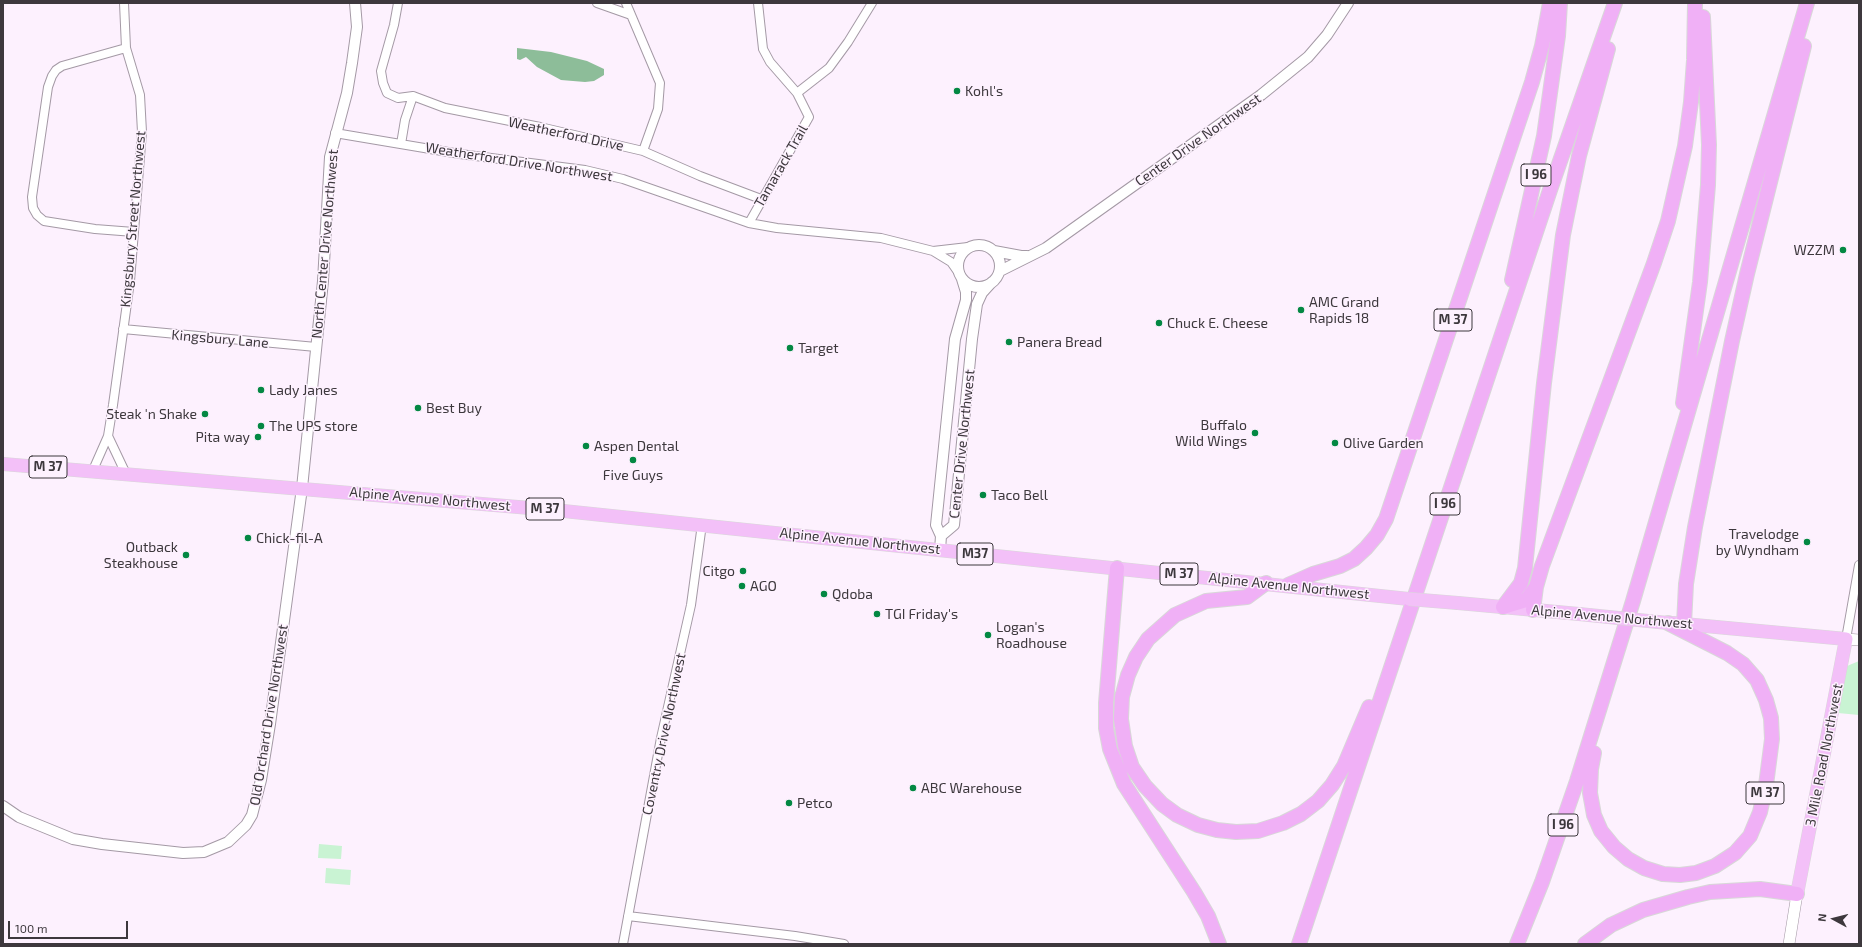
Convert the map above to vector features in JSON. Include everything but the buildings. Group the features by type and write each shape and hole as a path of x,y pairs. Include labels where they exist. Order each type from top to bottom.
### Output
{"highway":[{"name":"M 37","path":"1288,585 1313,574 1340,566 1354,559 1377,535 1386,519 1532,82 1542,46 1550,3"},
{"name":"I 96","path":"1299,944 1498,345 1502,316 1514,273 1544,136 1558,36 1560,3"},
{"path":"1498,345 1507,322 1555,175 1616,3"},
{"path":"1503,607 1521,583 1525,568 1544,383 1563,235 1584,135 1613,28 1616,3"},
{"path":"1533,610 1536,587 1553,536 1654,263 1668,221 1685,146 1690,109 1694,60 1695,3"},
{"name":"I 96","path":"1517,944 1560,831 1634,601 1674,459 1700,282 1708,185 1709,145 1702,3"},
{"path":"1674,459 1807,3"},
{"path":"1684,624 1686,584 1695,527 1732,341 1747,274 1816,3"},
{"name":"Alpine Avenue Northwest","path":"3,464 93,470 702,524 1366,594 1852,639"},
{"path":"1117,568 1106,703 1106,728 1110,749 1124,784 1194,892 1208,916 1219,944"},
{"path":"1266,583 1247,597 1206,601 1175,615 1148,639 1136,657 1128,675 1122,697 1121,719 1125,746 1132,767 1145,786 1162,804 1177,815 1198,825 1216,830 1236,832 1258,831 1283,823 1301,814 1318,801 1336,779 1344,766 1377,686 1393,662"},
{"path":"1503,607 1526,600 1536,587"},
{"name":"M 37","path":"1601,703 1598,740 1591,769 1590,793 1594,815 1602,831 1614,847 1628,859 1644,868 1663,874 1680,875 1715,866 1735,853 1750,836 1760,812 1766,785 1772,739 1771,718 1768,706 1757,680 1743,664 1727,653 1668,623"},
{"name":"3 Mile Road Northwest","path":"1796,894 1852,639"},
{"path":"1584,944 1611,925 1643,910 1688,896 1710,892 1760,889 1796,894"}],"main road":[{"name":"3 Mile Road Northwest","path":"1789,944 1796,894"}],"street":[{"name":"Kingsbury Street Northwest","path":"93,470 108,436 123,329 134,232 142,118 140,95 126,48 124,3"},
{"name":"North Center Drive Northwest","path":"302,488 323,281 330,157 335,133 347,93 352,63 357,27 355,3"},
{"path":"398,3 394,25 381,71 383,83 387,93 398,98 413,96 405,120 401,144"},
{"path":"597,3 630,15"},
{"path":"626,3 660,83 658,109 644,151"},
{"name":"Tamarack Trail","path":"749,223 761,199 809,117 797,93 770,62 763,49 758,3"},
{"path":"797,93 829,68 848,42 872,3"},
{"name":"Center Drive Northwest","path":"1000,271 1046,248 1261,95 1308,57 1327,35 1348,3"},
{"path":"126,48 62,66 56,70 52,76 48,86 32,197 33,208 37,215 44,221 95,229 134,232"},
{"name":"Weatherford Drive","path":"413,96 445,108 540,127 644,151 700,176 761,199"},
{"name":"Weatherford Drive Northwest","path":"335,133 460,154 585,170 624,178 749,223 777,228 881,238 933,251 951,262 960,276"},
{"path":"994,251 1000,264 1000,271 992,282 980,287 967,284 960,276 958,258 968,247 982,244 994,251 1029,256"},
{"name":"Weatherford Drive Northwest","path":"933,251 968,247"},
{"name":"Center Drive Northwest","path":"960,276 966,292 966,300 955,339 936,525 941,536 954,525 972,339 977,304 982,293 992,282"},
{"name":"Kingsbury Lane","path":"123,329 316,347"},
{"path":"108,436 126,474"},
{"name":"Old Orchard Drive Northwest","path":"3,806 19,816 73,839 184,853 196,853 216,848 228,842 246,825 256,804 261,780 302,488"},
{"name":"Coventry Drive Northwest","path":"623,944 661,738 691,605 702,524"},
{"path":"940,550 941,536"},
{"name":"3 Mile Road Northwest","path":"1852,639 1859,565"},
{"path":"628,916 795,936 844,944"}],"shaded area":[{"path":"517,48 551,52 587,61 604,69 604,75 594,81 585,82 561,80 537,67 526,57 520,60 517,59"},
{"path":"1859,661 1859,715 1838,713 1847,666"},
{"path":"319,844 342,846 341,859 318,858"},
{"path":"326,868 351,870 350,885 325,883"}],"place":[{"name":"Kohl's","path":"957,91"},
{"name":"WZZM","path":"1843,250"},
{"name":"AMC Grand Rapids 18","path":"1301,310"},
{"name":"Chuck E. Cheese","path":"1159,323"},
{"name":"Panera Bread","path":"1009,342"},
{"name":"Target","path":"790,348"},
{"name":"Lady Janes","path":"261,390"},
{"name":"Best Buy","path":"418,408"},
{"name":"Steak 'n Shake","path":"205,414"},
{"name":"The UPS store","path":"261,426"},
{"name":"Buffalo Wild Wings","path":"1255,433"},
{"name":"Pita way","path":"258,437"},
{"name":"Olive Garden","path":"1335,443"},
{"name":"Aspen Dental","path":"586,446"},
{"name":"Five Guys","path":"633,460"},
{"name":"Taco Bell","path":"983,495"},
{"name":"Chick-fil-A","path":"248,538"},
{"name":"Travelodge by Wyndham","path":"1807,542"},
{"name":"Outback Steakhouse","path":"186,555"},
{"name":"Citgo","path":"743,571"},
{"name":"AGO","path":"742,586"},
{"name":"Qdoba","path":"824,594"},
{"name":"TGI Friday's","path":"877,614"},
{"name":"Logan's Roadhouse","path":"988,635"},
{"name":"ABC Warehouse","path":"913,788"},
{"name":"Petco","path":"789,803"}]}
